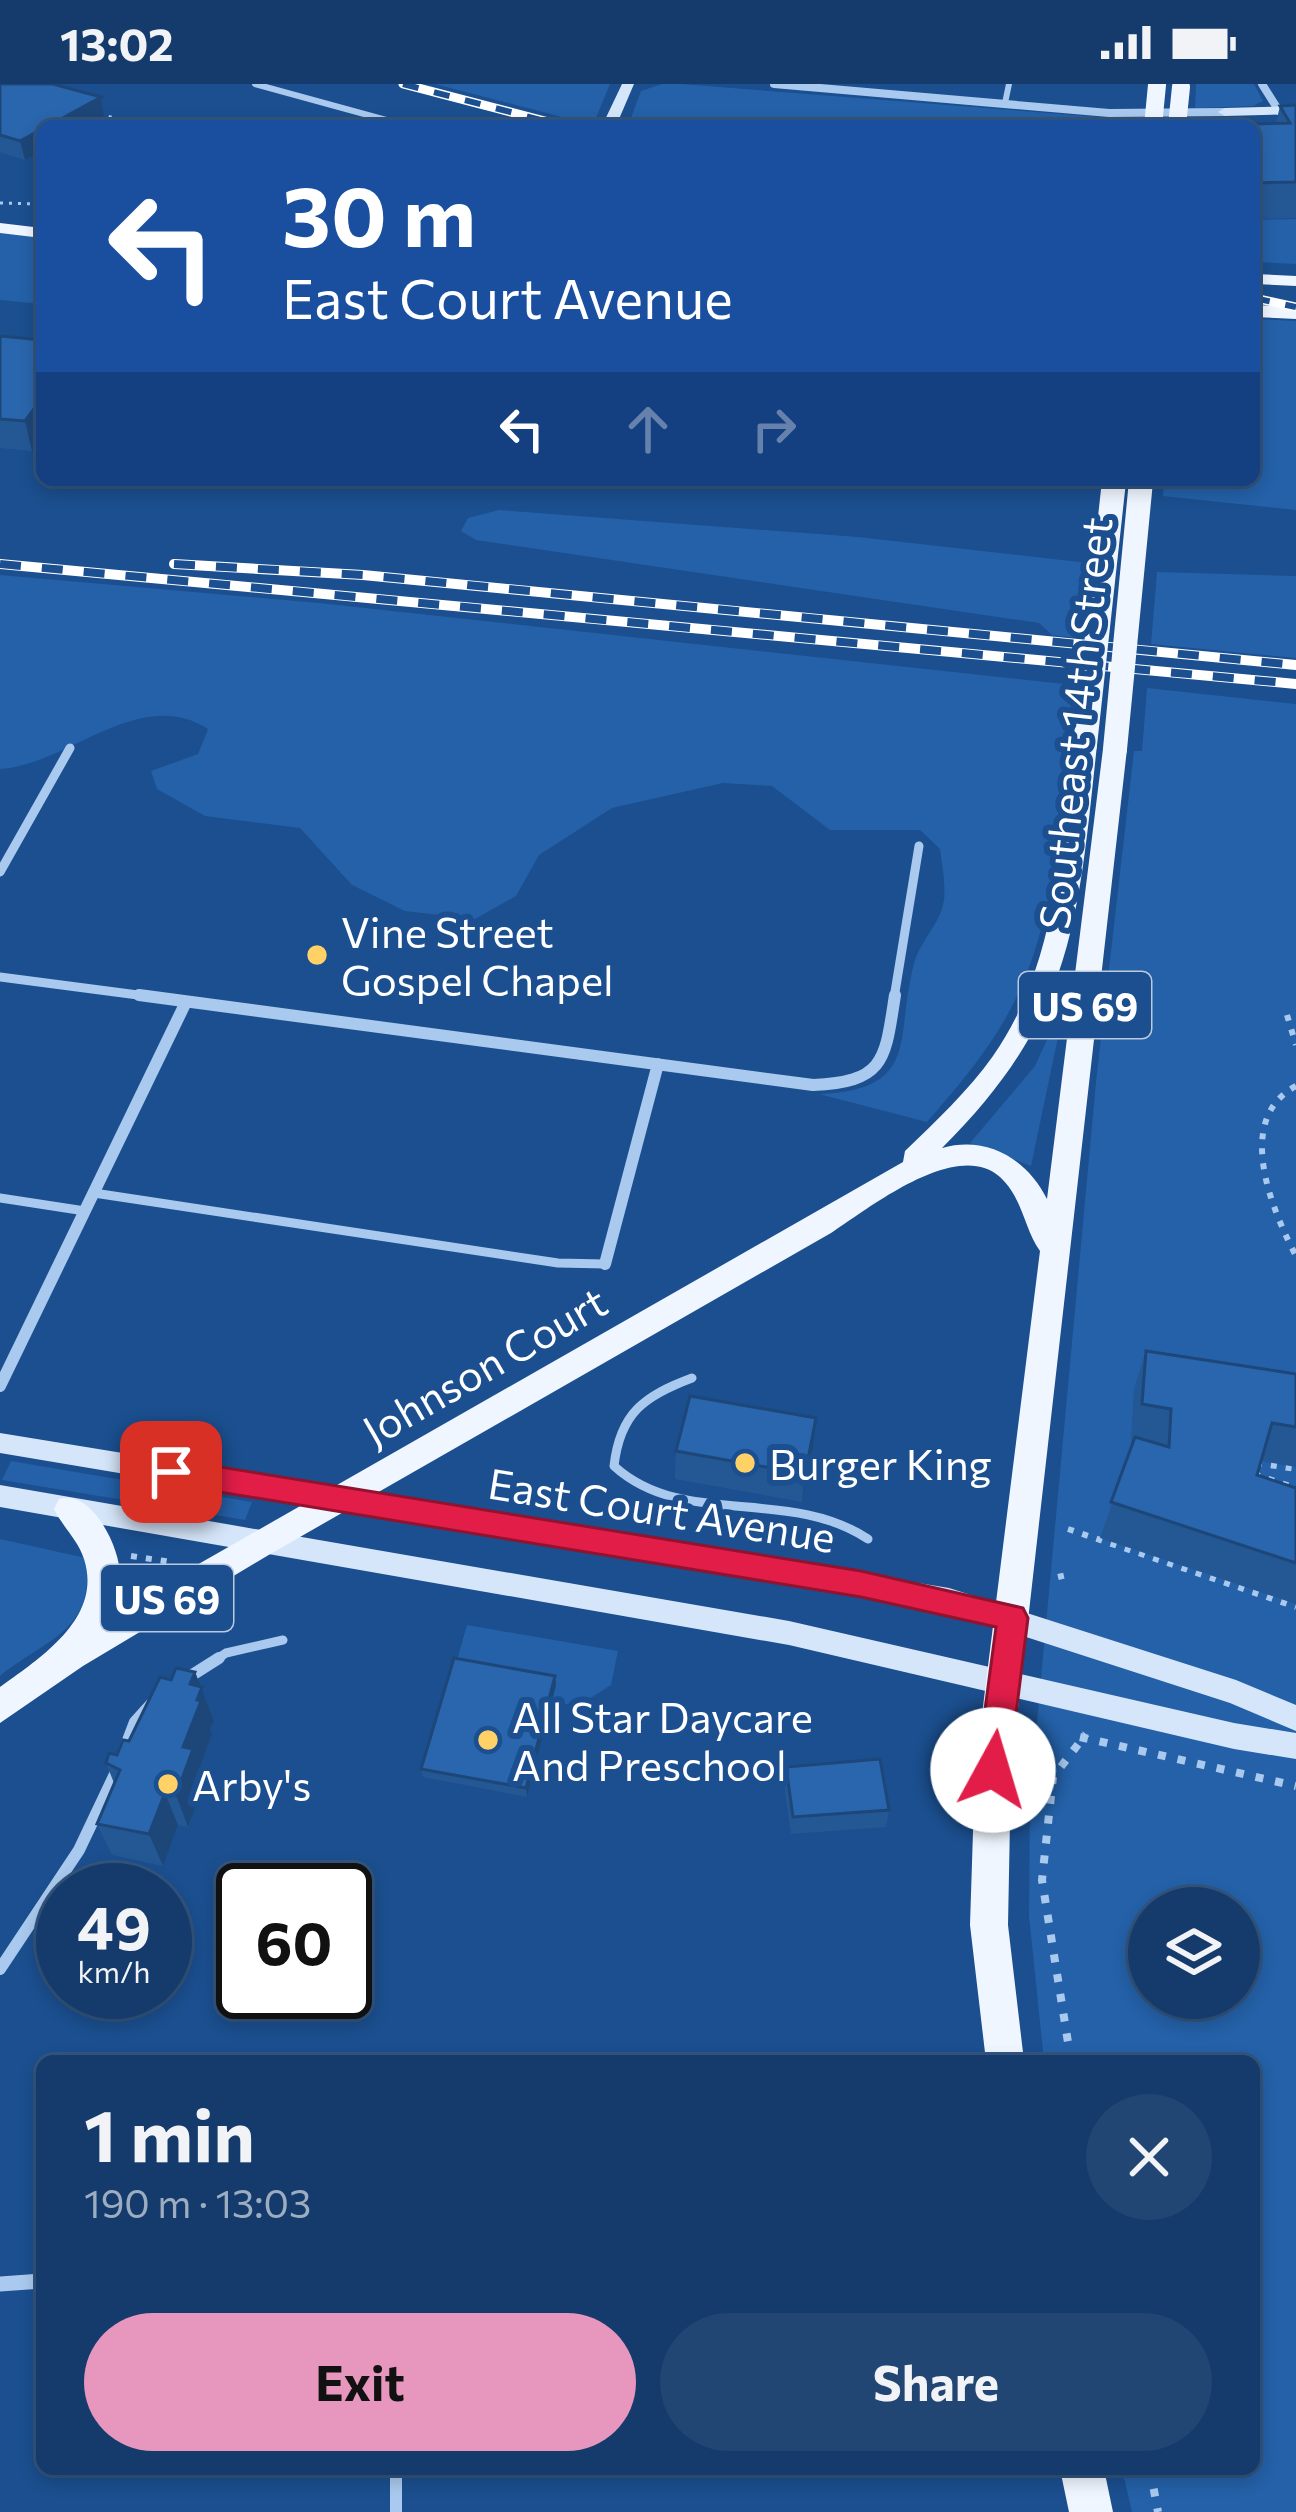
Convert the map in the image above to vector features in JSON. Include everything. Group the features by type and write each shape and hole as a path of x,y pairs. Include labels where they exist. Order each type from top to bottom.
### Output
{"main road":[{"path":"1154,120 1157,85"},
{"path":"1178,120 1181,86"},
{"path":"0,216 36,218"},
{"path":"0,228 36,232"},
{"path":"1260,279 1296,281"},
{"path":"1260,311 1296,313"},
{"name":"Southeast 14th Street","path":"893,1178 985,1090 1017,1046 1041,1001 1066,911 1113,486"},
{"name":"Southeast 14th Street","path":"1054,1261 1140,486"},
{"path":"893,1178 943,1155 971,1152 998,1161 1024,1184 1040,1207 1054,1261"},
{"name":"Johnson Court","path":"0,1708 71,1654 821,1226 893,1178"},
{"name":"US 69","path":"1004,2055 988,1924 991,1806 1054,1261"},
{"path":"70,1509 101,1550 105,1568 100,1606 71,1654"},
{"path":"1083,2475 1091,2512"}],"street":[{"path":"613,120 628,84"},
{"path":"774,84 885,88 1136,114 1296,110"},
{"path":"1262,84 1279,111"},
{"path":"0,872 70,748"},
{"path":"0,977 812,1085 862,1079 885,1056 919,846"},
{"path":"0,1386 186,1002"},
{"path":"605,1264 658,1064"},
{"name":"East Court Avenue","path":"0,1444 861,1584 1012,1618 1236,1692 1296,1718"},
{"path":"0,1496 789,1633 1234,1736 1296,1746"},
{"path":"0,2284 36,2281"}],"lane":[{"path":"255,84 386,120"},
{"path":"1005,103 1009,84"},
{"path":"94,1193 557,1263 605,1264"},
{"path":"0,1198 85,1211"},
{"path":"692,1378 649,1394 627,1411 614,1466 623,1479 691,1498 836,1519 868,1539"},
{"path":"186,1679 226,1653 283,1640"},
{"path":"0,1969 95,1826 135,1722 146,1706 166,1692"},
{"path":"396,2475 396,2512"}],"path":[{"path":"92,111 122,120"},
{"path":"0,202 36,204"},
{"path":"1287,1015 1296,1045"},
{"path":"1296,1086 1276,1092 1268,1102 1264,1160 1272,1202 1296,1256"},
{"path":"1256,1463 1296,1469"},
{"path":"1254,1474 1296,1488"},
{"path":"1068,1529 1296,1606"},
{"path":"128,1555 175,1562"},
{"path":"1058,1576 1071,1574"},
{"path":"1070,2055 1042,1880 1053,1777 1084,1736 1296,1786"},
{"path":"1151,2475 1158,2512"}],"shaded area":[{"path":"435,84 610,84 595,120 574,120"},
{"path":"681,84 1112,118 630,120 641,91"},
{"path":"1196,84 1254,84 1263,101 1253,106 1195,108"},
{"path":"1296,219 1296,264 1260,262 1260,220"},
{"path":"0,232 36,236 36,303 0,300"},
{"path":"1260,319 1296,321 1296,510 1163,496 1164,486 1260,486"},
{"path":"499,510 858,537 1088,563 1079,638 1052,635 1039,623 476,540 461,531 468,518"},
{"path":"1157,572 1296,576 1296,658 1151,644"},
{"path":"0,575 319,603 1073,685 1058,842 1033,958 999,1029 927,1122 819,1094 874,1082 898,1055 914,964 944,899 940,849 920,830 830,830 772,786 723,783 612,808 539,855 516,896 475,919 405,911 352,885 300,828 205,816 157,789 151,771 198,754 208,729 182,718 130,721 52,755 0,769"},
{"path":"1147,688 1296,704 1296,2512 1132,2512 1123,2475 1260,2475 1260,2055 1043,2055 1029,1916 1030,1798 1096,1082 1134,751 1142,751"},
{"path":"1055,1022 1061,1023 1031,1166 970,1143 1035,1066"},
{"path":"11,1461 252,1502 245,1520 2,1480"},
{"path":"0,1539 86,1558 87,1582 76,1617 64,1630 0,1676"},
{"path":"467,1625 618,1651 611,1685 578,1706 551,1702 555,1685 455,1667"}],"building":[{"path":"0,84 53,84 101,97 59,120 36,120 36,132 20,141 0,135"},
{"path":"1296,105 1296,182 1260,183 1260,124 1290,123 1280,106"},
{"path":"0,336 36,339 36,406 25,421 0,419"},
{"path":"1146,1351 1296,1374 1296,1427 1272,1423 1257,1475 1296,1488 1296,1563 1111,1502 1135,1437 1169,1447 1171,1409 1142,1404"},
{"path":"690,1396 816,1418 805,1474 676,1451"},
{"name":"All Star Daycare And Preschool","path":"454,1658 555,1676 526,1788 421,1769"},
{"path":"176,1668 195,1672 190,1684 202,1687 183,1747 193,1749 176,1795 165,1793 149,1834 97,1824 120,1770 106,1763 109,1753 117,1755 123,1740 129,1741 160,1677 171,1680"},
{"path":"880,1759 889,1810 793,1817 786,1767"}],"railway":[{"path":"403,84 541,120"},
{"path":"1260,299 1296,307"},
{"path":"0,564 1296,684"},
{"path":"174,564 363,575 1296,665"}],"place":[{"name":"Vine Street Gospel Chapel","path":"317,955"},
{"name":"Burger King","path":"745,1463"},
{"name":"All Star Daycare And Preschool","path":"488,1740"},
{"name":"Arby's","path":"168,1784"}],"route":[{"path":"171,1472 861,1584 949,1600 1012,1618 993,1770"}]}
